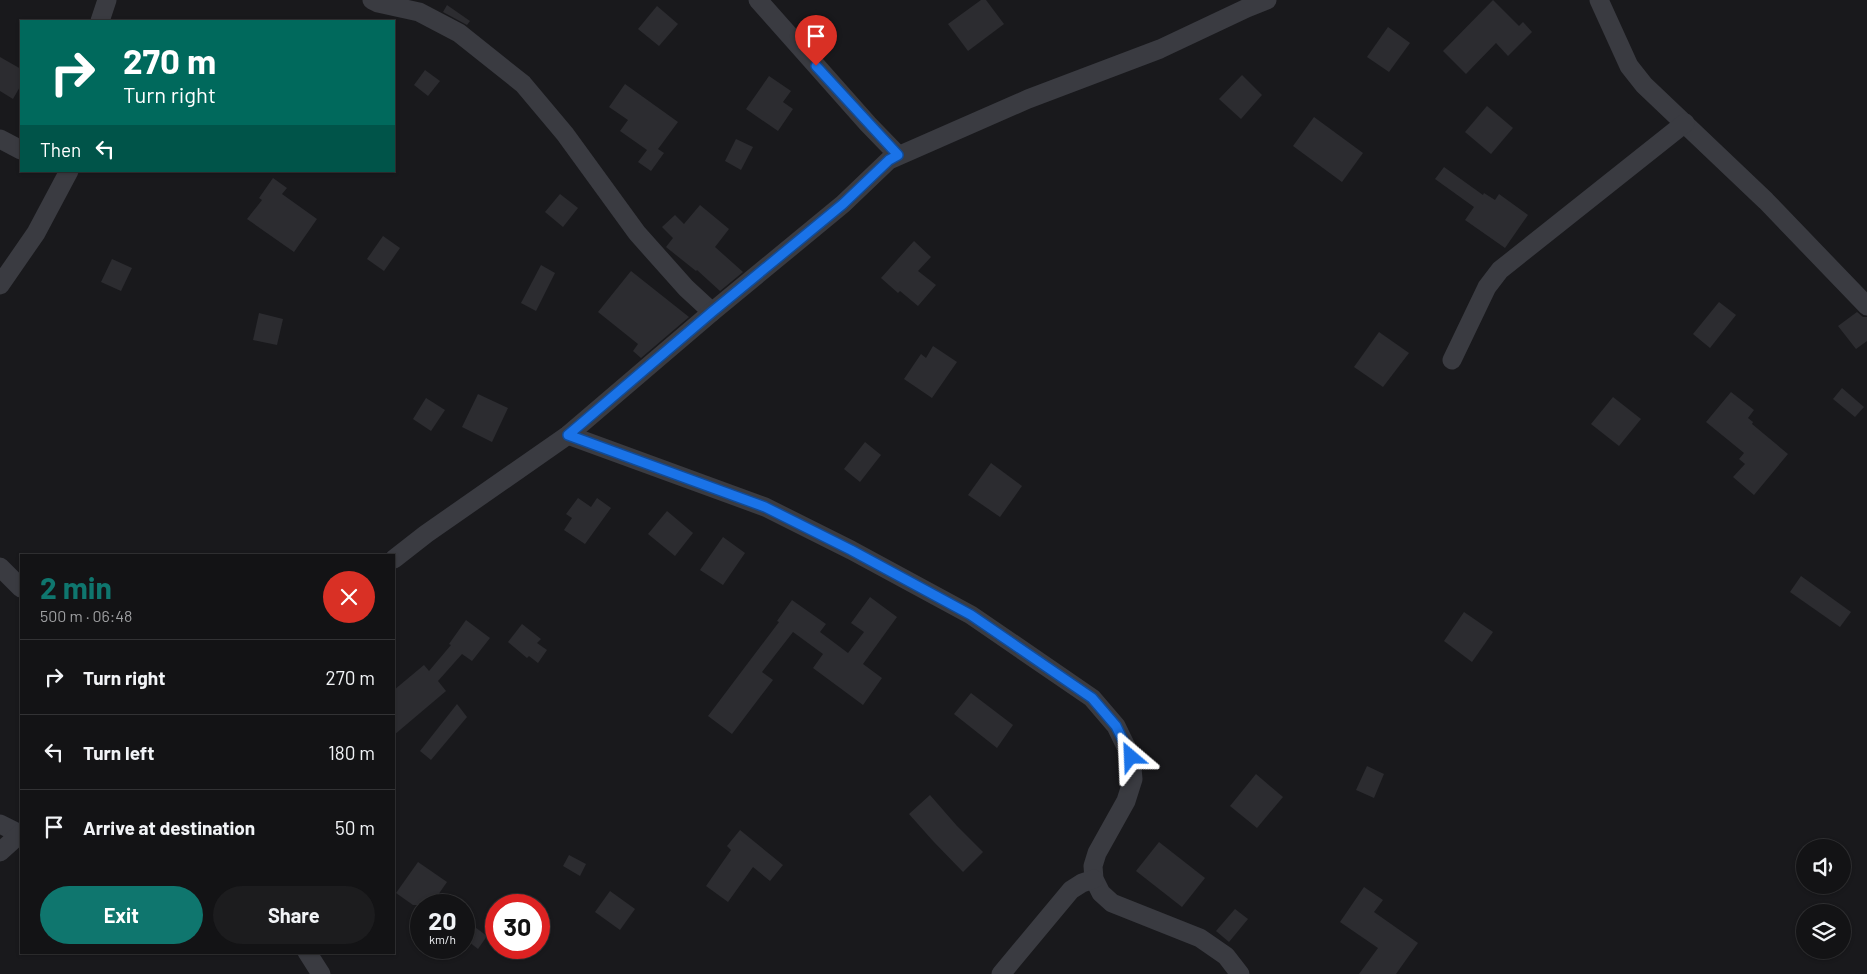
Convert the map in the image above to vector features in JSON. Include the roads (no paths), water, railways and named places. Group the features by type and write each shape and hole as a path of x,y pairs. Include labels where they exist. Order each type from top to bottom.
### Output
{"street":[{"path":"100,20 107,0"},
{"path":"372,0 378,4 419,12 459,33 523,84 565,134 636,233 686,288 712,312"},
{"path":"758,0 898,155"},
{"path":"395,558 426,534 568,435 712,312 843,204 889,160 1028,99 1160,49 1267,0"},
{"path":"1599,0 1629,66 1644,85 1766,200 1867,306"},
{"path":"1452,360 1487,287 1500,270 1685,123"},
{"path":"0,139 20,149"},
{"path":"0,285 36,233 68,172"},
{"path":"568,435 765,507 851,550 971,615 1092,698 1116,726 1131,757 1133,780 1126,801 1097,853 1093,866 1094,879 1101,892 1112,903 1200,938 1226,956 1240,974"},
{"path":"0,567 20,587"},
{"path":"0,824 20,834"},
{"path":"0,852 20,835"},
{"path":"1001,974 1071,890 1082,883 1094,879"},
{"path":"308,954 321,974"}]}
